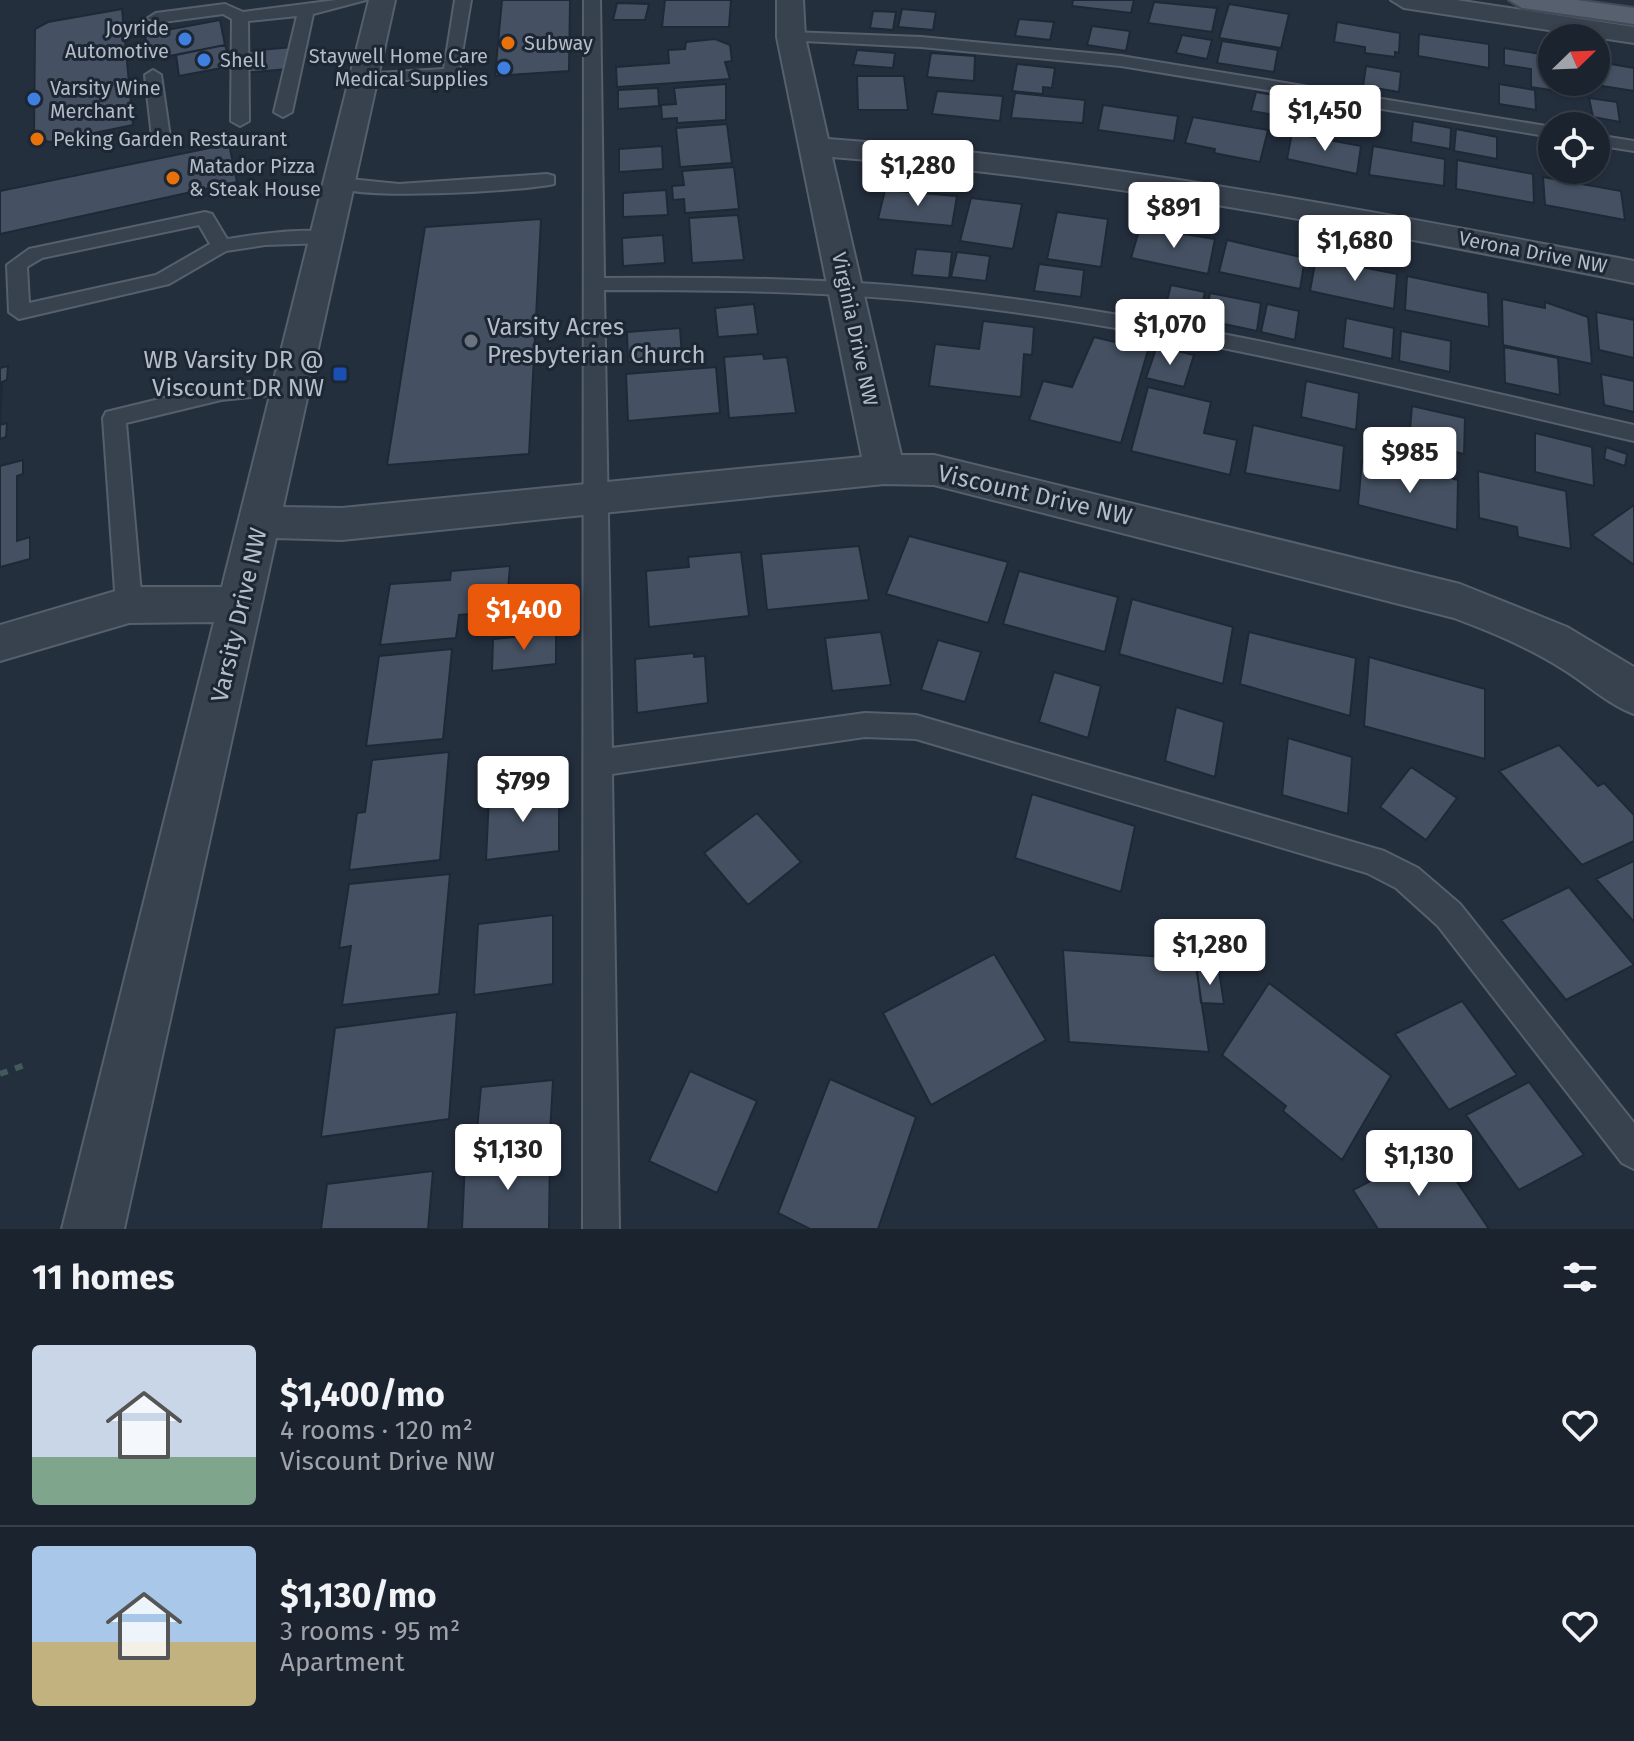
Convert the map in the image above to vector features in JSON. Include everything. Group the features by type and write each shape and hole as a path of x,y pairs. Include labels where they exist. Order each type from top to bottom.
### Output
{"main road":[{"path":"1522,0 1634,16"}],"street":[{"name":"Varsity Drive NW","path":"93,1229 382,0"},
{"name":"Virginia Drive NW","path":"790,0 791,37 884,469"},
{"path":"1404,0 1634,35"},
{"name":"Verona Drive NW","path":"815,147 986,160 1175,185 1634,272"},
{"name":"Viscount Drive NW","path":"261,522 342,524 596,495 884,469 934,470 1460,602 1538,633 1590,662 1634,694"},
{"path":"0,643 129,605 242,604"}],"lane":[{"path":"156,18 225,9 240,17 306,11 358,0"},
{"path":"362,79 452,73 463,0"},
{"path":"592,0 601,1229"},
{"path":"283,112 306,11"},
{"path":"240,17 240,121"},
{"path":"791,37 921,42 1121,61 1538,130"},
{"path":"153,75 161,137"},
{"path":"1610,142 1634,146"},
{"path":"339,184 399,190 547,180"},
{"path":"221,246 205,218 36,253 17,265 19,312 162,280 221,246 265,239 327,237"},
{"path":"595,284 708,283 846,289 948,298 1151,328 1634,433"},
{"path":"129,605 114,418 221,392 293,387"},
{"path":"598,763 865,725 916,727 1373,861 1407,878 1449,915 1634,1151"}],"path":[{"path":"0,1074 30,1063"}],"building":[{"path":"502,0 570,0 569,71 495,76"},
{"path":"665,0 731,0 729,27 662,27"},
{"path":"1073,0 1134,0 1131,13 1072,6"},
{"path":"1154,2 1217,8 1212,32 1148,23"},
{"path":"617,3 649,4 645,20 613,20"},
{"path":"1229,4 1289,14 1281,48 1219,38"},
{"path":"122,9 133,125 50,142 34,138 35,29 48,22"},
{"path":"902,9 936,12 933,30 898,27"},
{"path":"873,11 896,12 893,30 870,28"},
{"path":"1019,19 1054,22 1050,40 1015,36"},
{"name":"Joyride Automotive","path":"220,20 225,45 149,60 145,34"},
{"path":"1337,22 1400,33 1399,53 1395,52 1395,57 1365,53 1365,47 1334,42"},
{"path":"1092,26 1130,31 1126,51 1087,45"},
{"path":"1419,34 1489,44 1489,68 1418,56"},
{"path":"1182,35 1212,40 1207,59 1176,53"},
{"path":"715,39 730,45 732,61 725,62 730,79 617,87 616,67 669,63 668,50 685,49 686,42"},
{"path":"1222,41 1278,50 1274,72 1217,63"},
{"name":"Shell","path":"225,45 232,66 179,76 176,55"},
{"name":"Shell","path":"293,47 288,69 243,73 249,51"},
{"path":"1504,48 1538,54 1538,88 1531,87 1531,69 1504,65"},
{"path":"857,50 895,53 893,68 853,65"},
{"path":"931,53 975,56 974,81 927,77"},
{"path":"1017,64 1055,68 1052,88 1043,87 1043,94 1012,91"},
{"path":"1610,64 1634,68 1634,91 1610,87"},
{"path":"1366,66 1401,72 1399,92 1363,86"},
{"path":"857,76 904,76 908,110 858,110"},
{"path":"726,84 726,120 677,123 677,118 662,119 661,105 676,104 674,88"},
{"path":"1499,84 1535,90 1536,110 1499,104"},
{"path":"658,88 659,106 618,109 618,90"},
{"path":"937,91 1003,96 1000,121 932,114"},
{"path":"1256,92 1285,97 1281,116 1251,111"},
{"path":"1015,93 1085,100 1083,123 1011,118"},
{"path":"1589,98 1617,102 1620,122 1610,120 1610,112 1592,112"},
{"path":"1103,105 1178,116 1174,141 1098,130"},
{"path":"1193,117 1268,130 1260,162 1214,153 1215,149 1185,143"},
{"path":"1413,121 1451,128 1450,149 1411,142"},
{"path":"727,124 732,163 680,167 676,128"},
{"path":"1456,129 1497,137 1497,159 1454,151"},
{"path":"1292,133 1361,146 1357,174 1287,159"},
{"path":"229,144 237,182 0,234 0,191"},
{"path":"662,146 663,169 619,172 619,149"},
{"path":"1373,146 1445,159 1444,186 1369,175"},
{"path":"1457,160 1533,174 1534,203 1456,189"},
{"path":"734,167 739,209 685,213 684,199 673,200 672,186 684,185 682,171"},
{"path":"1544,184 1582,184 1621,191 1625,220 1545,205"},
{"path":"666,190 668,215 623,217 623,193"},
{"path":"885,190 957,196 952,226 878,219"},
{"path":"971,198 1022,204 1013,249 960,241"},
{"path":"1057,212 1108,219 1101,267 1047,259"},
{"path":"738,215 744,260 692,263 689,218"},
{"name":"Varsity Acres Presbyterian Church","path":"541,219 529,454 387,465 425,227"},
{"path":"1140,227 1215,239 1208,274 1131,258"},
{"path":"663,235 665,263 623,266 622,238"},
{"path":"1227,240 1305,258 1300,289 1219,272"},
{"path":"916,249 952,252 949,278 912,275"},
{"path":"957,252 990,256 986,281 951,277"},
{"path":"1316,258 1397,274 1394,309 1310,291"},
{"path":"1039,264 1084,270 1081,297 1034,291"},
{"path":"1407,276 1488,293 1489,327 1405,310"},
{"path":"1171,285 1205,292 1199,319 1164,312"},
{"path":"1210,293 1261,303 1257,331 1205,320"},
{"path":"1502,299 1545,308 1545,302 1588,317 1592,364 1503,345"},
{"path":"754,304 758,334 718,337 715,308"},
{"path":"1267,304 1299,311 1295,340 1261,332"},
{"path":"1596,312 1634,320 1634,358 1599,350"},
{"path":"1346,318 1394,328 1392,359 1343,348"},
{"path":"983,321 1034,327 1032,355 1024,354 1021,397 929,386 935,344 979,349"},
{"path":"680,328 682,358 628,362 627,332"},
{"path":"1401,331 1451,341 1450,372 1399,361"},
{"path":"1094,337 1148,350 1121,443 1029,420 1043,381 1072,387"},
{"path":"1157,346 1194,355 1184,387 1146,378"},
{"path":"1504,347 1558,358 1560,395 1505,383"},
{"path":"763,354 764,359 787,357 796,413 729,418 724,357"},
{"path":"8,366 7,380 2,382 0,425 0,368"},
{"path":"716,367 720,413 628,421 626,374"},
{"path":"1601,374 1634,381 1634,412 1604,405"},
{"path":"1306,381 1359,393 1356,430 1301,417"},
{"path":"1148,387 1211,402 1204,433 1237,440 1230,475 1131,451"},
{"path":"1412,406 1465,418 1464,454 1409,441"},
{"path":"7,423 6,437 0,439 0,425"},
{"path":"1253,425 1344,446 1340,491 1245,473"},
{"path":"1535,433 1592,447 1594,486 1535,472"},
{"path":"1606,447 1627,454 1625,466 1604,459"},
{"path":"23,460 23,474 17,476 17,541 30,537 30,559 0,567 0,466"},
{"path":"1362,461 1423,476 1424,471 1458,480 1457,530 1358,505"},
{"path":"1478,471 1566,491 1571,549 1518,537 1517,527 1479,518"},
{"path":"1634,505 1634,565 1592,535"},
{"path":"909,536 1008,562 988,623 886,594"},
{"path":"859,546 869,600 767,610 761,554"},
{"path":"741,552 749,616 649,627 646,571 689,567 688,557"},
{"path":"510,566 506,611 459,615 456,638 380,645 390,584 450,580 451,571"},
{"path":"1019,571 1118,597 1105,652 1003,624"},
{"path":"1132,599 1233,627 1223,684 1119,654"},
{"path":"881,632 891,685 832,691 825,638"},
{"path":"1249,632 1356,658 1350,716 1240,684"},
{"path":"556,633 556,664 492,671 493,639"},
{"path":"938,640 981,652 965,702 921,690"},
{"path":"452,649 443,739 366,746 379,656"},
{"path":"694,653 694,657 705,656 708,703 637,713 635,659"},
{"path":"1369,657 1485,689 1485,759 1364,726"},
{"path":"1054,672 1101,686 1088,738 1039,722"},
{"path":"1176,707 1224,722 1215,777 1165,761"},
{"path":"1288,738 1352,757 1348,814 1282,795"},
{"path":"1559,745 1598,786 1604,783 1634,815 1634,841 1582,865 1499,771"},
{"path":"449,752 440,860 349,870 357,813 365,812 372,760"},
{"path":"1411,767 1457,798 1426,840 1380,807"},
{"path":"559,787 559,851 486,860 489,796"},
{"path":"1032,794 1135,826 1121,892 1015,858"},
{"path":"757,813 801,862 748,905 704,853"},
{"path":"1634,861 1634,922 1596,879"},
{"path":"450,874 439,994 342,1005 351,946 339,948 349,884"},
{"path":"1569,887 1634,965 1566,1000 1501,920"},
{"path":"553,915 553,984 474,995 478,924"},
{"path":"1063,950 1195,959 1209,1052 1069,1042"},
{"path":"994,954 1046,1040 931,1105 883,1013"},
{"path":"1197,970 1219,971 1224,1004 1201,1003"},
{"path":"1269,983 1391,1076 1342,1160 1283,1111 1286,1106 1222,1055"},
{"path":"1462,1001 1517,1075 1449,1110 1395,1034"},
{"path":"457,1012 449,1119 321,1137 335,1028"},
{"path":"690,1071 757,1101 717,1193 649,1161"},
{"path":"830,1079 916,1117 878,1229 810,1229 778,1213"},
{"path":"553,1080 550,1133 476,1141 481,1087"},
{"path":"1529,1082 1584,1155 1519,1190 1466,1115"},
{"path":"550,1148 549,1229 462,1229 465,1160"},
{"path":"1434,1148 1489,1229 1378,1229 1353,1190"},
{"path":"433,1171 428,1229 321,1229 327,1184"}],"place":[{"name":"Joyride Automotive","path":"185,39"},
{"name":"Subway","path":"508,43"},
{"name":"Shell","path":"204,60"},
{"name":"Staywell Home Care Medical Supplies","path":"504,68"},
{"name":"Varsity Wine Merchant","path":"34,99"},
{"name":"Peking Garden Restaurant","path":"37,139"},
{"name":"Matador Pizza & Steak House","path":"173,178"},
{"name":"Varsity Acres Presbyterian Church","path":"471,341"},
{"name":"WB Varsity DR @ Viscount DR NW","path":"340,374"}]}
